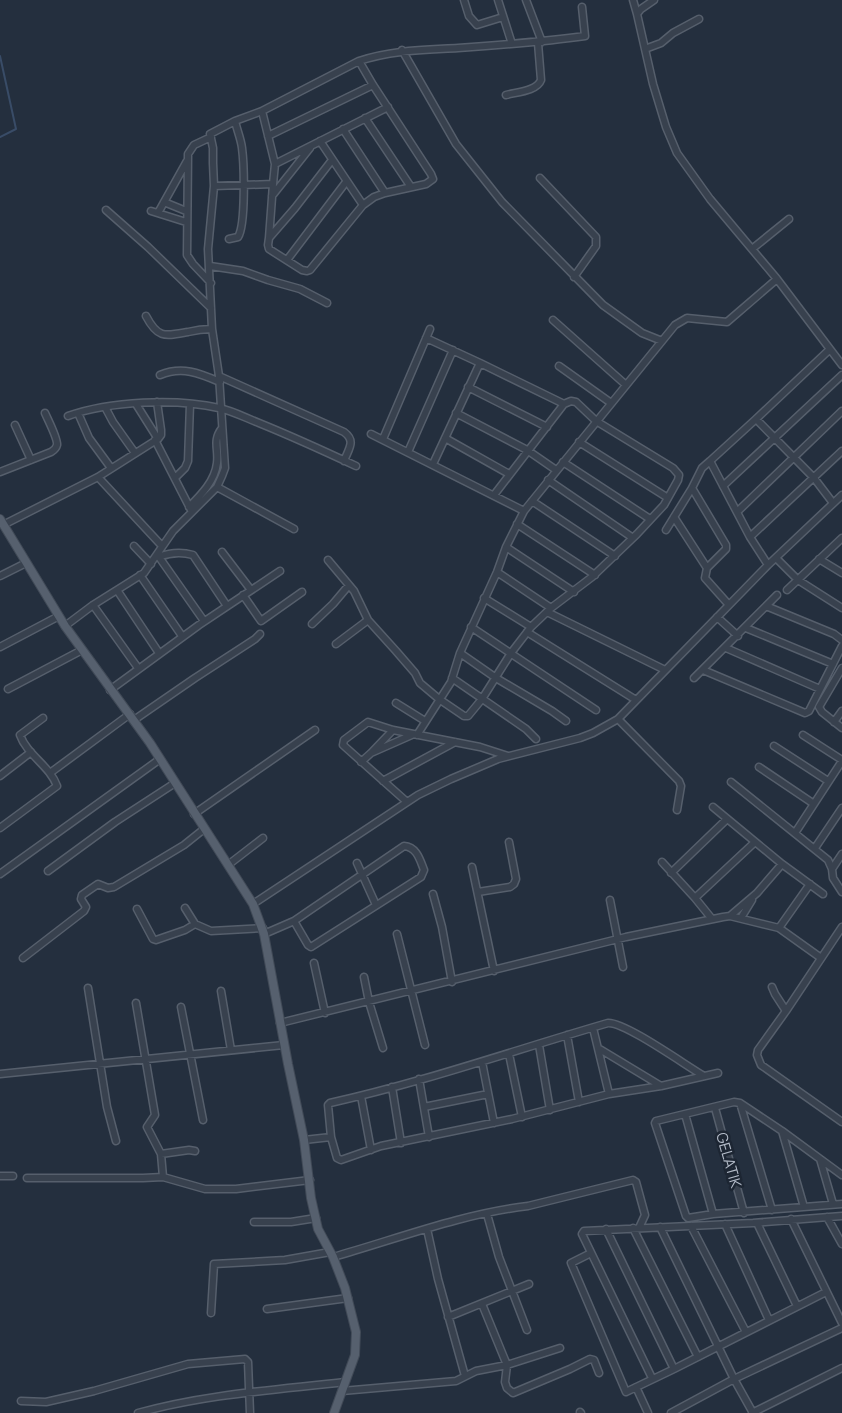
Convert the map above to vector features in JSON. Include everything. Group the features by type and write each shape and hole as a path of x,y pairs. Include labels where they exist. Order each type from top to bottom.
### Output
{"main road":[{"path":"2,522 65,626 110,690 132,717 253,904 264,931 284,1045 304,1140 311,1198 318,1229 331,1254 348,1298 356,1332 356,1347 351,1369 334,1413"}],"street":[{"path":"464,0 469,16 477,26 504,17"},
{"path":"498,0 512,44"},
{"path":"506,95 534,87 541,80 540,42 526,0"},
{"path":"633,0 638,14 653,84 673,146 705,192 777,279 842,364"},
{"path":"638,14 641,9 654,0"},
{"path":"190,509 217,487 225,468 222,408 212,329 208,249 214,186 213,148 210,134 235,121 262,111 359,61 376,55 402,50 540,42 585,36 582,7"},
{"path":"644,49 658,44 677,30 699,19"},
{"path":"402,50 456,144 502,202 602,305 642,333 662,341"},
{"path":"262,111 275,164 269,250 302,270 307,271 310,270 362,205 374,197 430,182 433,179 359,61"},
{"path":"268,136 373,84"},
{"path":"275,164 388,106"},
{"path":"366,118 411,187"},
{"path":"229,239 237,238 242,231 244,185 242,147 235,121"},
{"path":"343,129 385,193"},
{"path":"211,137 190,149 186,211 187,255 211,283"},
{"path":"320,141 362,205"},
{"path":"272,196 311,146"},
{"path":"186,222 155,212 164,202 188,160"},
{"path":"269,238 332,160"},
{"path":"540,178 596,237 596,246 574,278"},
{"path":"287,260 346,182"},
{"path":"214,186 273,184"},
{"path":"164,202 186,211"},
{"path":"106,210 211,308"},
{"path":"752,250 789,219"},
{"path":"210,266 243,271 300,289 327,303"},
{"path":"371,754 415,734 425,721 452,678 471,627 524,511 675,325 687,318 727,322 777,279"},
{"path":"146,316 151,326 165,336 212,329"},
{"path":"554,320 626,385"},
{"path":"383,439 430,329"},
{"path":"426,338 564,404"},
{"path":"408,452 453,350"},
{"path":"666,530 702,468 828,351"},
{"path":"433,464 480,363"},
{"path":"559,366 611,403"},
{"path":"160,374 171,370 186,370 219,379 344,432 351,442 344,461"},
{"path":"724,486 842,375"},
{"path":"468,386 547,427"},
{"path":"328,560 354,590 368,620 424,686 464,716 471,714 529,629 549,610 594,575 633,538 668,498 680,475 596,421 576,402 571,401 564,404 494,495"},
{"path":"68,416 105,407 157,402 222,408 356,466"},
{"path":"2,522 98,478 156,439 161,435 157,402"},
{"path":"136,404 156,439 190,509"},
{"path":"175,478 185,468 188,461 190,404"},
{"path":"105,407 135,453"},
{"path":"737,512 842,411"},
{"path":"0,472 51,452 57,445 45,413"},
{"path":"78,413 89,438 111,468"},
{"path":"456,413 527,450 556,470"},
{"path":"756,419 814,478 834,503"},
{"path":"15,425 30,460"},
{"path":"65,626 93,605 140,575 158,556 162,546 202,495 215,472 218,463 217,434 222,428"},
{"path":"370,434 524,511"},
{"path":"445,438 509,474"},
{"path":"579,442 668,498"},
{"path":"750,537 842,451"},
{"path":"710,461 750,537 768,565"},
{"path":"563,462 650,519"},
{"path":"98,478 162,546"},
{"path":"548,480 633,538"},
{"path":"217,487 294,529"},
{"path":"692,488 726,545 726,549 707,568 705,578 729,605"},
{"path":"253,904 407,802 451,779 498,759 580,738 618,719 768,565 842,495"},
{"path":"532,501 615,556"},
{"path":"674,517 707,568"},
{"path":"517,524 594,575"},
{"path":"787,590 841,539"},
{"path":"134,546 151,564"},
{"path":"506,547 574,592"},
{"path":"222,552 251,590"},
{"path":"158,556 177,553 193,555 227,606"},
{"path":"158,556 204,621"},
{"path":"776,558 798,580 842,608"},
{"path":"819,559 842,573"},
{"path":"0,576 26,563"},
{"path":"110,690 182,636 280,571"},
{"path":"497,572 549,610 665,670"},
{"path":"140,575 182,636"},
{"path":"312,624 349,585"},
{"path":"117,590 159,653"},
{"path":"244,595 260,621 302,592"},
{"path":"694,678 777,595"},
{"path":"484,598 636,700"},
{"path":"93,605 138,668"},
{"path":"766,606 834,634 842,640"},
{"path":"0,647 59,616"},
{"path":"717,617 738,636"},
{"path":"336,644 368,620"},
{"path":"471,627 596,710"},
{"path":"746,628 833,664"},
{"path":"50,773 260,634"},
{"path":"703,670 805,713 809,711 842,646"},
{"path":"726,648 820,689"},
{"path":"8,689 82,650"},
{"path":"460,653 496,678 552,711 566,722"},
{"path":"842,668 820,707 822,712 842,728"},
{"path":"452,678 526,729 536,739"},
{"path":"396,703 425,721"},
{"path":"834,722 842,711"},
{"path":"0,828 57,785 50,773 31,752 20,735 43,718"},
{"path":"618,719 679,781 681,786 678,810"},
{"path":"407,802 344,746 344,740 368,722 393,730 480,747 510,756"},
{"path":"194,814 315,730"},
{"path":"361,762 393,730"},
{"path":"795,833 842,760 803,735"},
{"path":"383,781 456,742"},
{"path":"774,746 828,781"},
{"path":"0,776 31,752"},
{"path":"0,874 160,759"},
{"path":"758,767 814,804"},
{"path":"731,782 828,860 832,868 833,878 842,892"},
{"path":"48,871 115,822 175,783"},
{"path":"713,807 782,864 823,894"},
{"path":"815,848 842,808"},
{"path":"671,872 727,819"},
{"path":"23,958 84,911 86,907 81,898 82,894 98,884 108,888 114,887 184,845 204,829"},
{"path":"228,865 263,838"},
{"path":"478,892 510,887 514,884 516,880 509,842"},
{"path":"695,898 755,842"},
{"path":"185,908 195,924 211,931 264,931 294,921 362,873 407,845 414,849 424,870 422,877 310,947 294,921"},
{"path":"832,868 842,854"},
{"path":"662,862 712,919"},
{"path":"357,863 376,905"},
{"path":"741,918 757,893 782,864"},
{"path":"472,867 494,971"},
{"path":"780,928 810,884"},
{"path":"730,916 757,893"},
{"path":"433,894 442,927 452,982"},
{"path":"610,900 622,939 623,967"},
{"path":"138,909 153,939 156,940 195,924"},
{"path":"280,1023 622,939 730,916 780,928 821,958"},
{"path":"842,927 758,1050 757,1055 762,1065 842,1122"},
{"path":"397,934 425,1045"},
{"path":"314,963 326,1012"},
{"path":"364,977 369,1002 383,1048"},
{"path":"88,988 107,1107 116,1142"},
{"path":"772,988 786,1011"},
{"path":"221,991 231,1050"},
{"path":"136,1003 155,1115 147,1127 162,1154 163,1177"},
{"path":"181,1007 202,1120"},
{"path":"704,1076 630,1031 618,1025 608,1023 510,1054 392,1088 328,1104 331,1137 338,1159 401,1142 522,1117 609,1094 661,1086 718,1073"},
{"path":"593,1028 609,1094"},
{"path":"567,1035 579,1102"},
{"path":"0,1074 284,1045"},
{"path":"539,1045 550,1110"},
{"path":"598,1048 661,1086"},
{"path":"510,1054 522,1117"},
{"path":"482,1062 494,1123"},
{"path":"419,1080 429,1137"},
{"path":"392,1088 401,1142"},
{"path":"424,1107 488,1094"},
{"path":"361,1096 372,1150"},
{"path":"842,1175 740,1103 734,1102 656,1121 655,1124 686,1216 689,1219 714,1214 842,1204"},
{"path":"740,1103 772,1210"},
{"name":"GELATIK","path":"715,1108 744,1213"},
{"path":"685,1114 714,1214"},
{"path":"782,1131 804,1208"},
{"path":"304,1140 331,1137"},
{"path":"162,1154 188,1150 195,1151"},
{"path":"820,1159 833,1204"},
{"path":"0,1175 13,1176"},
{"path":"27,1178 163,1177 205,1189 236,1188 310,1180"},
{"path":"211,1313 214,1264 285,1260 331,1254 487,1214 634,1180 645,1215 636,1228"},
{"path":"487,1214 499,1257 527,1330"},
{"path":"652,1378 582,1232 606,1229 757,1223 842,1216"},
{"path":"828,1217 842,1244"},
{"path":"254,1222 290,1222 316,1218"},
{"path":"791,1219 842,1323"},
{"path":"757,1223 797,1306"},
{"path":"725,1224 769,1320"},
{"path":"691,1226 746,1332"},
{"path":"660,1227 752,1413 842,1368"},
{"path":"636,1228 698,1357"},
{"path":"426,1229 465,1376"},
{"path":"606,1229 674,1369"},
{"path":"591,1253 571,1263 626,1392 826,1292"},
{"path":"448,1317 529,1284"},
{"path":"267,1309 348,1298"},
{"path":"482,1304 507,1365 505,1382 507,1388 513,1393 590,1359 594,1360 599,1373"},
{"path":"671,1413 734,1379 842,1328"},
{"path":"342,1391 456,1381 476,1371 507,1365 560,1348"},
{"path":"21,1401 46,1402 94,1391 177,1366 245,1359 248,1362 250,1413"},
{"path":"138,1413 169,1404 248,1392 345,1382"},
{"path":"636,1387 648,1413"}],"waterway":[{"path":"0,56 16,129 0,137"}]}
